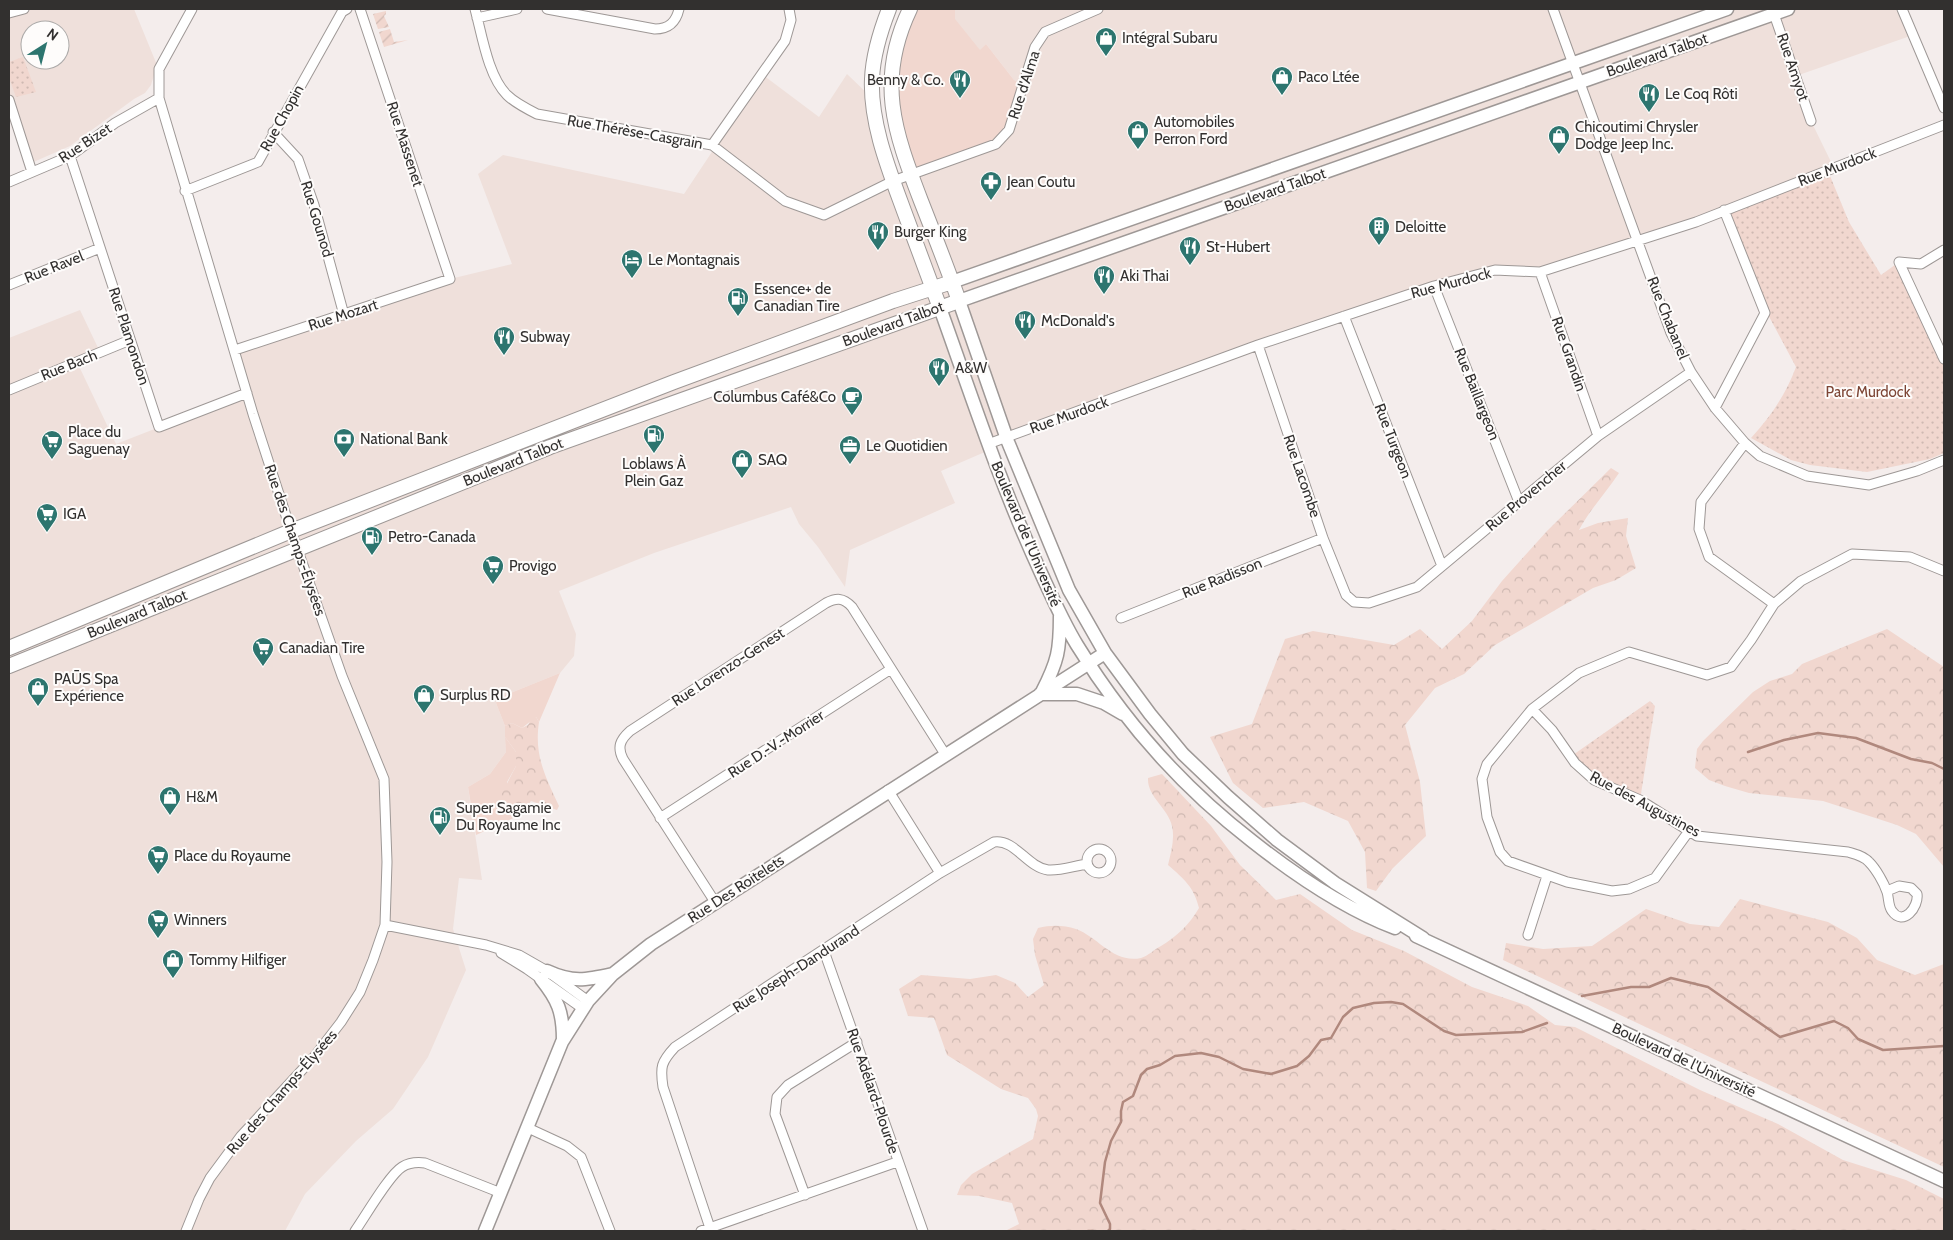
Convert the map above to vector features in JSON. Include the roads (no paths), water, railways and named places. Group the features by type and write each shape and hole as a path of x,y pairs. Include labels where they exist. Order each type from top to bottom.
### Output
{"main road":[{"name":"Boulevard de l'Université","path":"889,9 877,40 872,89 883,151 988,444 1022,533 1060,614 1090,663 1127,716 1187,785 1225,820 1269,855 1323,891 1375,920 1423,938 1944,1181"},
{"name":"Boulevard de l'Université","path":"910,9 898,39 891,74 894,122 911,176 959,301 1006,438 1069,590 1105,652 1155,721 1183,754 1277,840 1335,883 1423,938"},
{"name":"Boulevard Talbot","path":"9,648 291,530 674,382 893,301 952,282 1727,9"},
{"name":"Boulevard Talbot","path":"9,666 566,441 1788,9"},
{"path":"1060,614 1060,647 1053,670 1040,694 1077,694 1104,703 1127,716"},
{"name":"Rue Des Roitelets","path":"485,1231 562,1042 585,1004 613,974 651,944 715,902 1105,652"},
{"path":"544,975 579,981 613,974"},
{"path":"544,975 561,1012 562,1042"}],"street":[{"path":"9,13 24,9"},
{"name":"Rue des Champs-Élysées","path":"186,1231 210,1178 241,1136 314,1057 341,1022 360,992 385,925 387,862 384,778 342,676 291,530 185,191 159,98 159,70 192,9"},
{"name":"Rue Chopin","path":"185,191 258,162 273,132 342,12 347,9"},
{"name":"Rue Massenet","path":"360,9 450,279"},
{"path":"476,13 516,9"},
{"path":"547,9 655,29 664,29 671,24 680,9"},
{"path":"712,145 785,41 791,20 789,9"},
{"name":"Rue d'Alma","path":"893,181 996,144 1009,130 1035,47 1045,32 1098,9"},
{"name":"Rue Chabanel","path":"1553,9 1671,333 1691,372 1715,408 1745,443 1760,456 1807,476 1868,485 1917,471 1944,460"},
{"path":"1902,9 1944,108"},
{"name":"Rue Thérèse-Casgrain","path":"476,13 493,74 507,95 537,114 712,145 786,201 824,215 893,181"},
{"name":"Rue Amyot","path":"1774,14 1812,121"},
{"name":"Rue Bizet","path":"9,182 70,156 115,122 159,98"},
{"path":"9,100 32,172"},
{"name":"Rue Murdock","path":"988,444 1258,345 1434,286 1495,270 1540,272 1696,222 1944,125"},
{"name":"Rue Gounod","path":"273,132 298,159 314,205 344,315"},
{"name":"Rue Plamondon","path":"70,156 159,426 247,393"},
{"path":"1715,408 1765,313 1724,210"},
{"name":"Rue Ravel","path":"9,285 100,248"},
{"path":"1944,250 1921,264 1899,262 1944,359"},
{"name":"Rue Grandin","path":"1540,272 1598,436"},
{"name":"Rue Mozart","path":"235,350 450,279"},
{"name":"Rue Baillargeon","path":"1434,286 1519,502"},
{"name":"Rue Turgeon","path":"1344,316 1442,566"},
{"name":"Rue Bach","path":"9,390 130,340"},
{"name":"Rue Lacombe","path":"1258,345 1323,538 1346,595 1354,602"},
{"name":"Rue Provencher","path":"1354,602 1369,603 1417,586 1598,436 1691,372"},
{"path":"1745,443 1701,502 1699,529 1709,557 1774,604"},
{"name":"Rue Radisson","path":"1121,618 1323,538"},
{"path":"1689,831 1655,878 1629,889 1612,891 1547,876 1508,861 1500,852 1487,817 1482,779 1486,764 1532,709 1580,674 1629,652 1706,675 1731,667 1774,604 1801,581 1852,554 1910,557 1944,571"},
{"name":"Rue Lorenzo-Genest","path":"715,902 619,752 620,744 623,737 630,730 833,599 847,601 945,754"},
{"name":"Rue D.-V.-Morrier","path":"660,818 891,669"},
{"name":"Rue des Augustines","path":"1532,709 1552,730 1574,763 1594,780 1640,800 1697,836 1848,852 1869,861 1887,892"},
{"path":"888,790 940,874"},
{"name":"Rue Joseph-Dandurand","path":"706,1230 661,1073 662,1063 675,1047 940,874 987,846 1001,842 1008,844 1032,864 1048,870 1086,864"},
{"path":"1528,935 1547,876"},
{"path":"385,925 486,945 544,975 585,1004"},
{"name":"Rue Adélard-Plourde","path":"824,951 897,1162 923,1231"},
{"path":"805,1195 775,1114 777,1097 788,1085 857,1042"},
{"path":"528,1128 567,1146 582,1157 610,1231"},
{"path":"706,1230 897,1162"},
{"path":"355,1231 394,1174 408,1164 425,1163 501,1193"}],"waterway":[{"path":"1748,752 1784,740 1818,733 1856,738 1911,759 1932,763 1944,769"},
{"path":"1582,996 1631,987 1649,987 1671,978 1708,987 1780,1037 1834,1021 1848,1028 1858,1039 1883,1050 1944,1046"},
{"path":"1108,1231 1110,1224 1100,1203 1105,1162 1111,1141 1121,1122 1123,1102 1133,1096 1141,1075 1147,1069 1160,1065 1175,1056 1201,1053 1219,1057 1243,1069 1271,1074 1297,1066 1309,1056 1321,1040 1331,1038 1343,1017 1353,1008 1374,1003 1391,1002 1403,1004 1444,1031 1456,1035 1522,1032 1547,1023"},
{"path":"1088,1231 1093,1231"}],"place":[{"name":"Intégral Subaru","path":"1106,57"},
{"name":"Paco Ltée","path":"1282,96"},
{"name":"Benny & Co.","path":"960,99"},
{"name":"Le Coq Rôti","path":"1649,113"},
{"name":"Automobiles Perron Ford","path":"1138,150"},
{"name":"Chicoutimi Chrysler Dodge Jeep Inc.","path":"1559,155"},
{"name":"Jean Coutu","path":"991,201"},
{"name":"Deloitte","path":"1379,246"},
{"name":"Burger King","path":"878,251"},
{"name":"St-Hubert","path":"1190,266"},
{"name":"Le Montagnais","path":"632,279"},
{"name":"Aki Thai","path":"1104,295"},
{"name":"Essence+ de Canadian Tire","path":"738,317"},
{"name":"McDonald's","path":"1025,340"},
{"name":"Subway","path":"504,356"},
{"name":"A&W","path":"939,387"},
{"name":"Columbus Café&Co","path":"852,416"},
{"name":"Loblaws À Plein Gaz","path":"654,454"},
{"name":"National Bank","path":"344,458"},
{"name":"Place du Saguenay","path":"52,460"},
{"name":"Le Quotidien","path":"850,465"},
{"name":"SAQ","path":"742,479"},
{"name":"IGA","path":"47,533"},
{"name":"Petro-Canada","path":"372,556"},
{"name":"Provigo","path":"493,585"},
{"name":"Canadian Tire","path":"263,667"},
{"name":"PAŪS Spa Expérience","path":"38,707"},
{"name":"Surplus RD","path":"424,714"},
{"name":"H&M","path":"170,816"},
{"name":"Super Sagamie Du Royaume Inc","path":"440,836"},
{"name":"Place du Royaume","path":"158,875"},
{"name":"Winners","path":"158,939"},
{"name":"Tommy Hilfiger","path":"173,979"}],"park label":[{"name":"Parc Murdock","path":"1868,392"}]}
